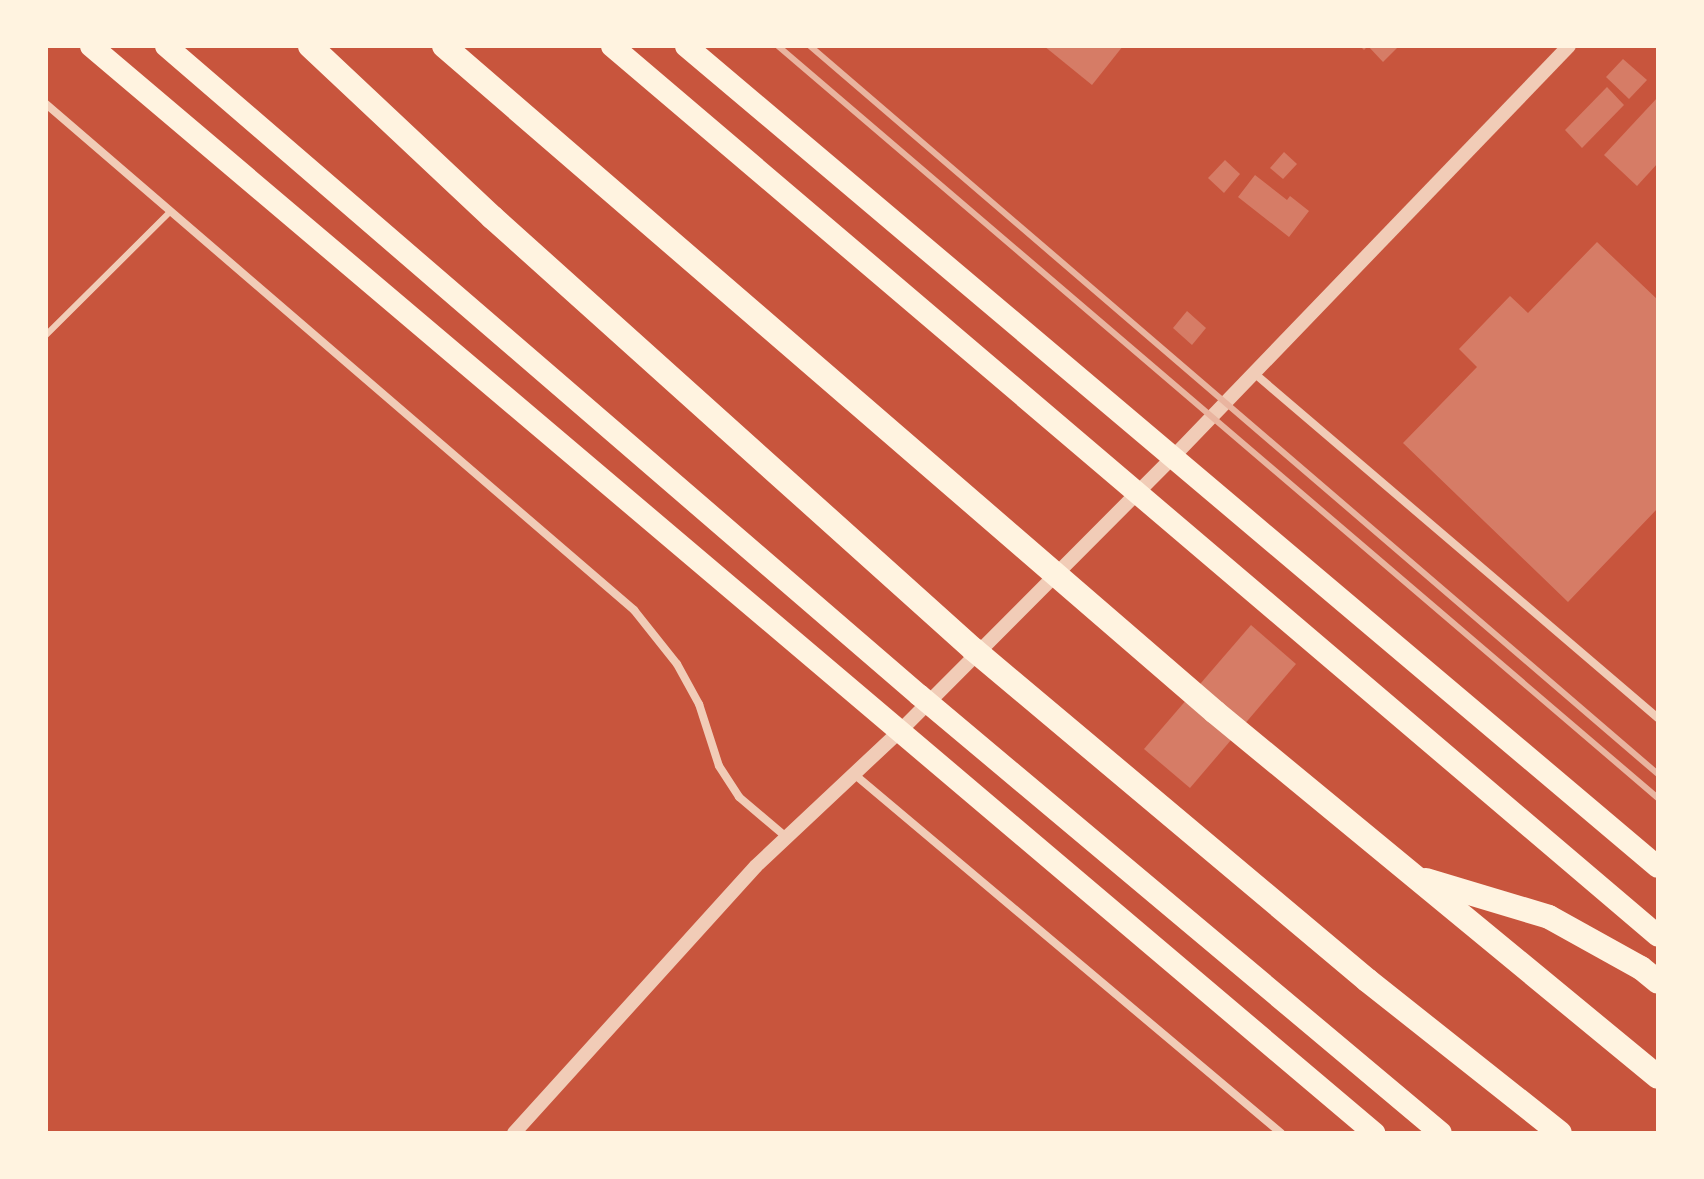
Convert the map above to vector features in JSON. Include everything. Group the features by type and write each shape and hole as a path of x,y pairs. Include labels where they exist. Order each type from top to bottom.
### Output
{"highway":[{"path":"91,46 1374,1133"},
{"path":"166,46 907,684 1441,1133"},
{"path":"310,46 492,217 973,649 1367,980 1560,1133"},
{"path":"444,46 1215,712 1658,1077"},
{"path":"612,46 1658,936"},
{"path":"686,46 1658,867"},
{"path":"1416,877 1549,917 1641,968 1658,982"}],"street":[{"path":"514,1133 785,836 901,730 1174,456 1569,46"},
{"path":"46,104 634,610 677,664 699,704 719,766 739,797 785,836"},
{"path":"1254,373 1658,718"},
{"path":"854,774 1281,1133"}],"lane":[{"path":"46,335 170,212"}],"building":[{"path":"1044,46 1123,46 1092,85"},
{"path":"1368,46 1399,46 1383,62"},
{"path":"1623,59 1647,80 1629,99 1606,77"},
{"path":"1607,87 1624,105 1582,148 1565,130"},
{"path":"1658,97 1658,163 1637,186 1604,155"},
{"path":"1284,152 1297,164 1283,179 1270,168"},
{"path":"1225,160 1240,174 1224,193 1208,178"},
{"path":"1255,175 1287,200 1290,196 1309,211 1289,237 1238,197"},
{"path":"1597,242 1658,300 1658,508 1568,602 1403,443 1477,367 1459,349 1510,296 1528,313"},
{"path":"1187,311 1206,328 1192,345 1173,328"},
{"path":"1251,625 1296,664 1190,788 1144,749"}],"railway":[{"path":"778,46 1658,798"},
{"path":"810,46 1658,774"}]}
